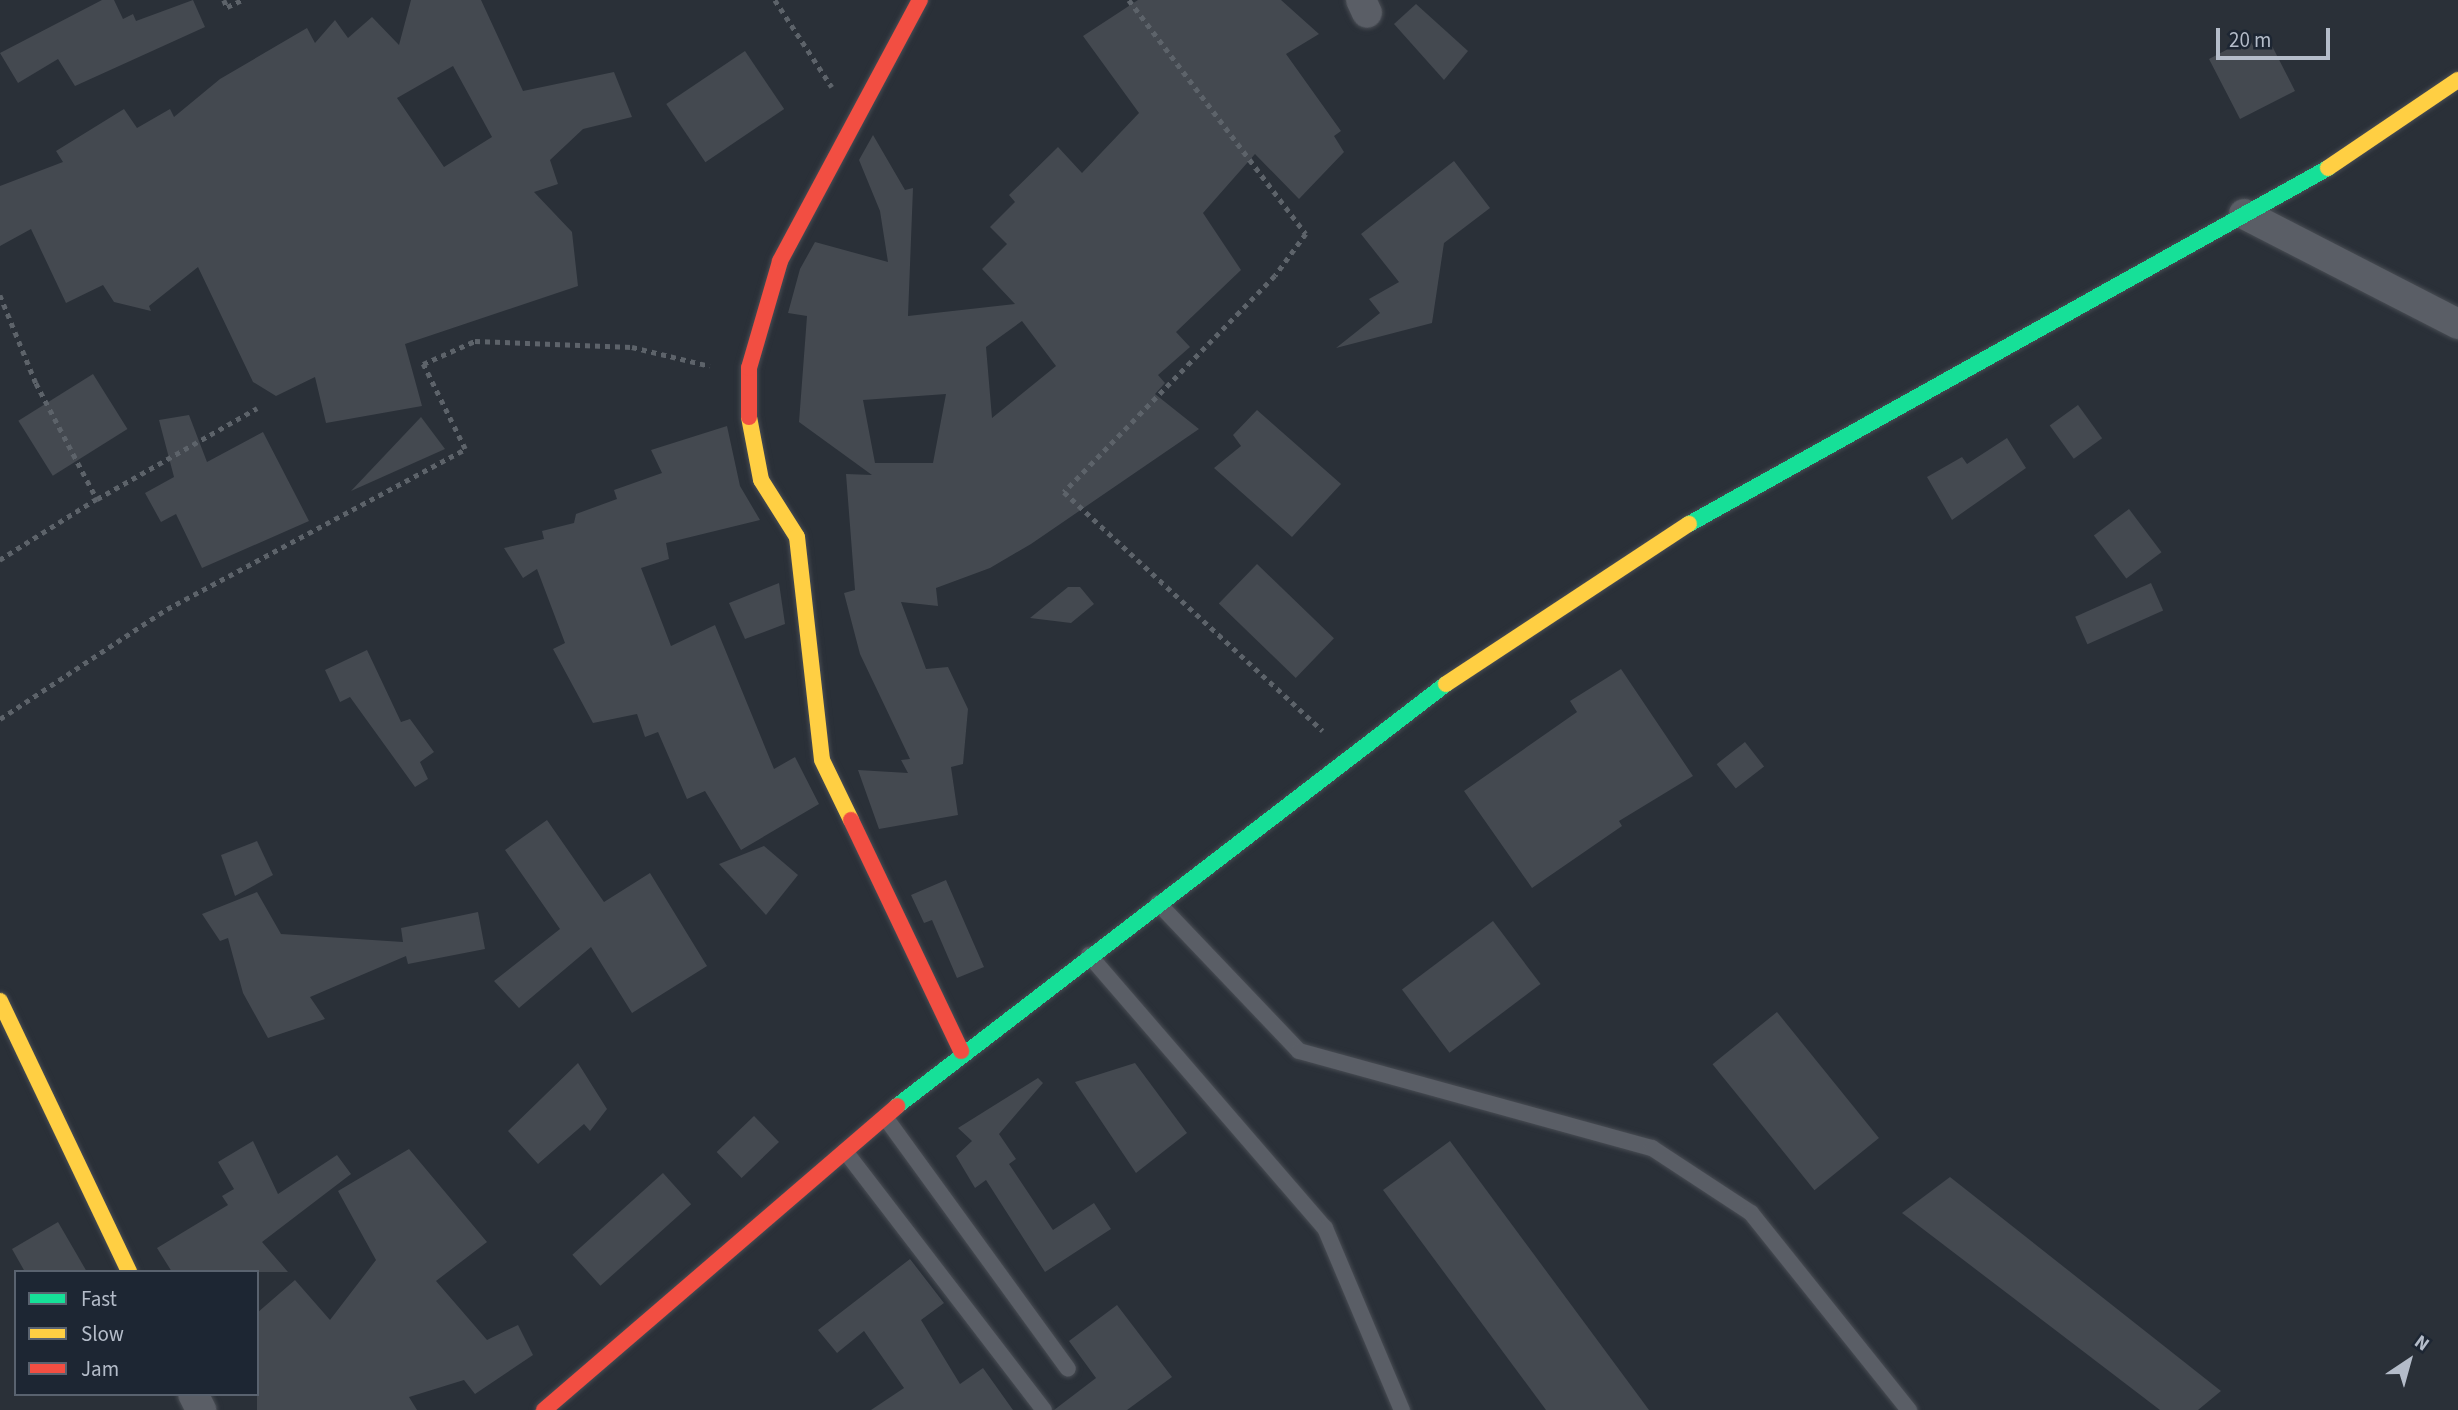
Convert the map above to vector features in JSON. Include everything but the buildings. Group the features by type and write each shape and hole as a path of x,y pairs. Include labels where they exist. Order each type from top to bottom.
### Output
{"main road":[{"path":"920,0 884,59 858,119 780,261 749,368 749,441 761,480 797,537 822,760 961,1051"},
{"path":"544,1410 961,1051 1158,903 1342,759 1464,670 1707,512 2354,154 2458,80"},
{"path":"0,1001 129,1270"}],"street":[{"path":"2245,214 2458,324"}],"lane":[{"path":"1158,903 1299,1051 1651,1148 1751,1213 1909,1410"},
{"path":"1089,955 1325,1228 1402,1410"},
{"path":"885,1116 1068,1369"},
{"path":"845,1151 1044,1410"}],"path":[{"path":"224,0 227,8 242,0"},
{"path":"775,0 858,119"},
{"path":"1129,0 1306,234 1275,276 1064,492 1311,714 1342,759"},
{"path":"0,295 36,383 97,499"},
{"path":"0,719 167,609 465,449 423,364 475,341 632,347 704,366 749,368"},
{"path":"0,560 97,499 257,408"}],"traffic: fast":[{"path":"1689,524 2328,168"},
{"path":"897,1106 1446,684"}],"traffic: slow":[{"path":"2328,168 2458,80"},
{"path":"749,417 761,480 797,537 822,760 851,820"},
{"path":"1446,684 1689,524"},
{"path":"0,1001 128,1270"}],"traffic: jam":[{"path":"749,417 749,368 780,261 920,0"},
{"path":"851,820 961,1051"},
{"path":"544,1410 897,1106"}]}
